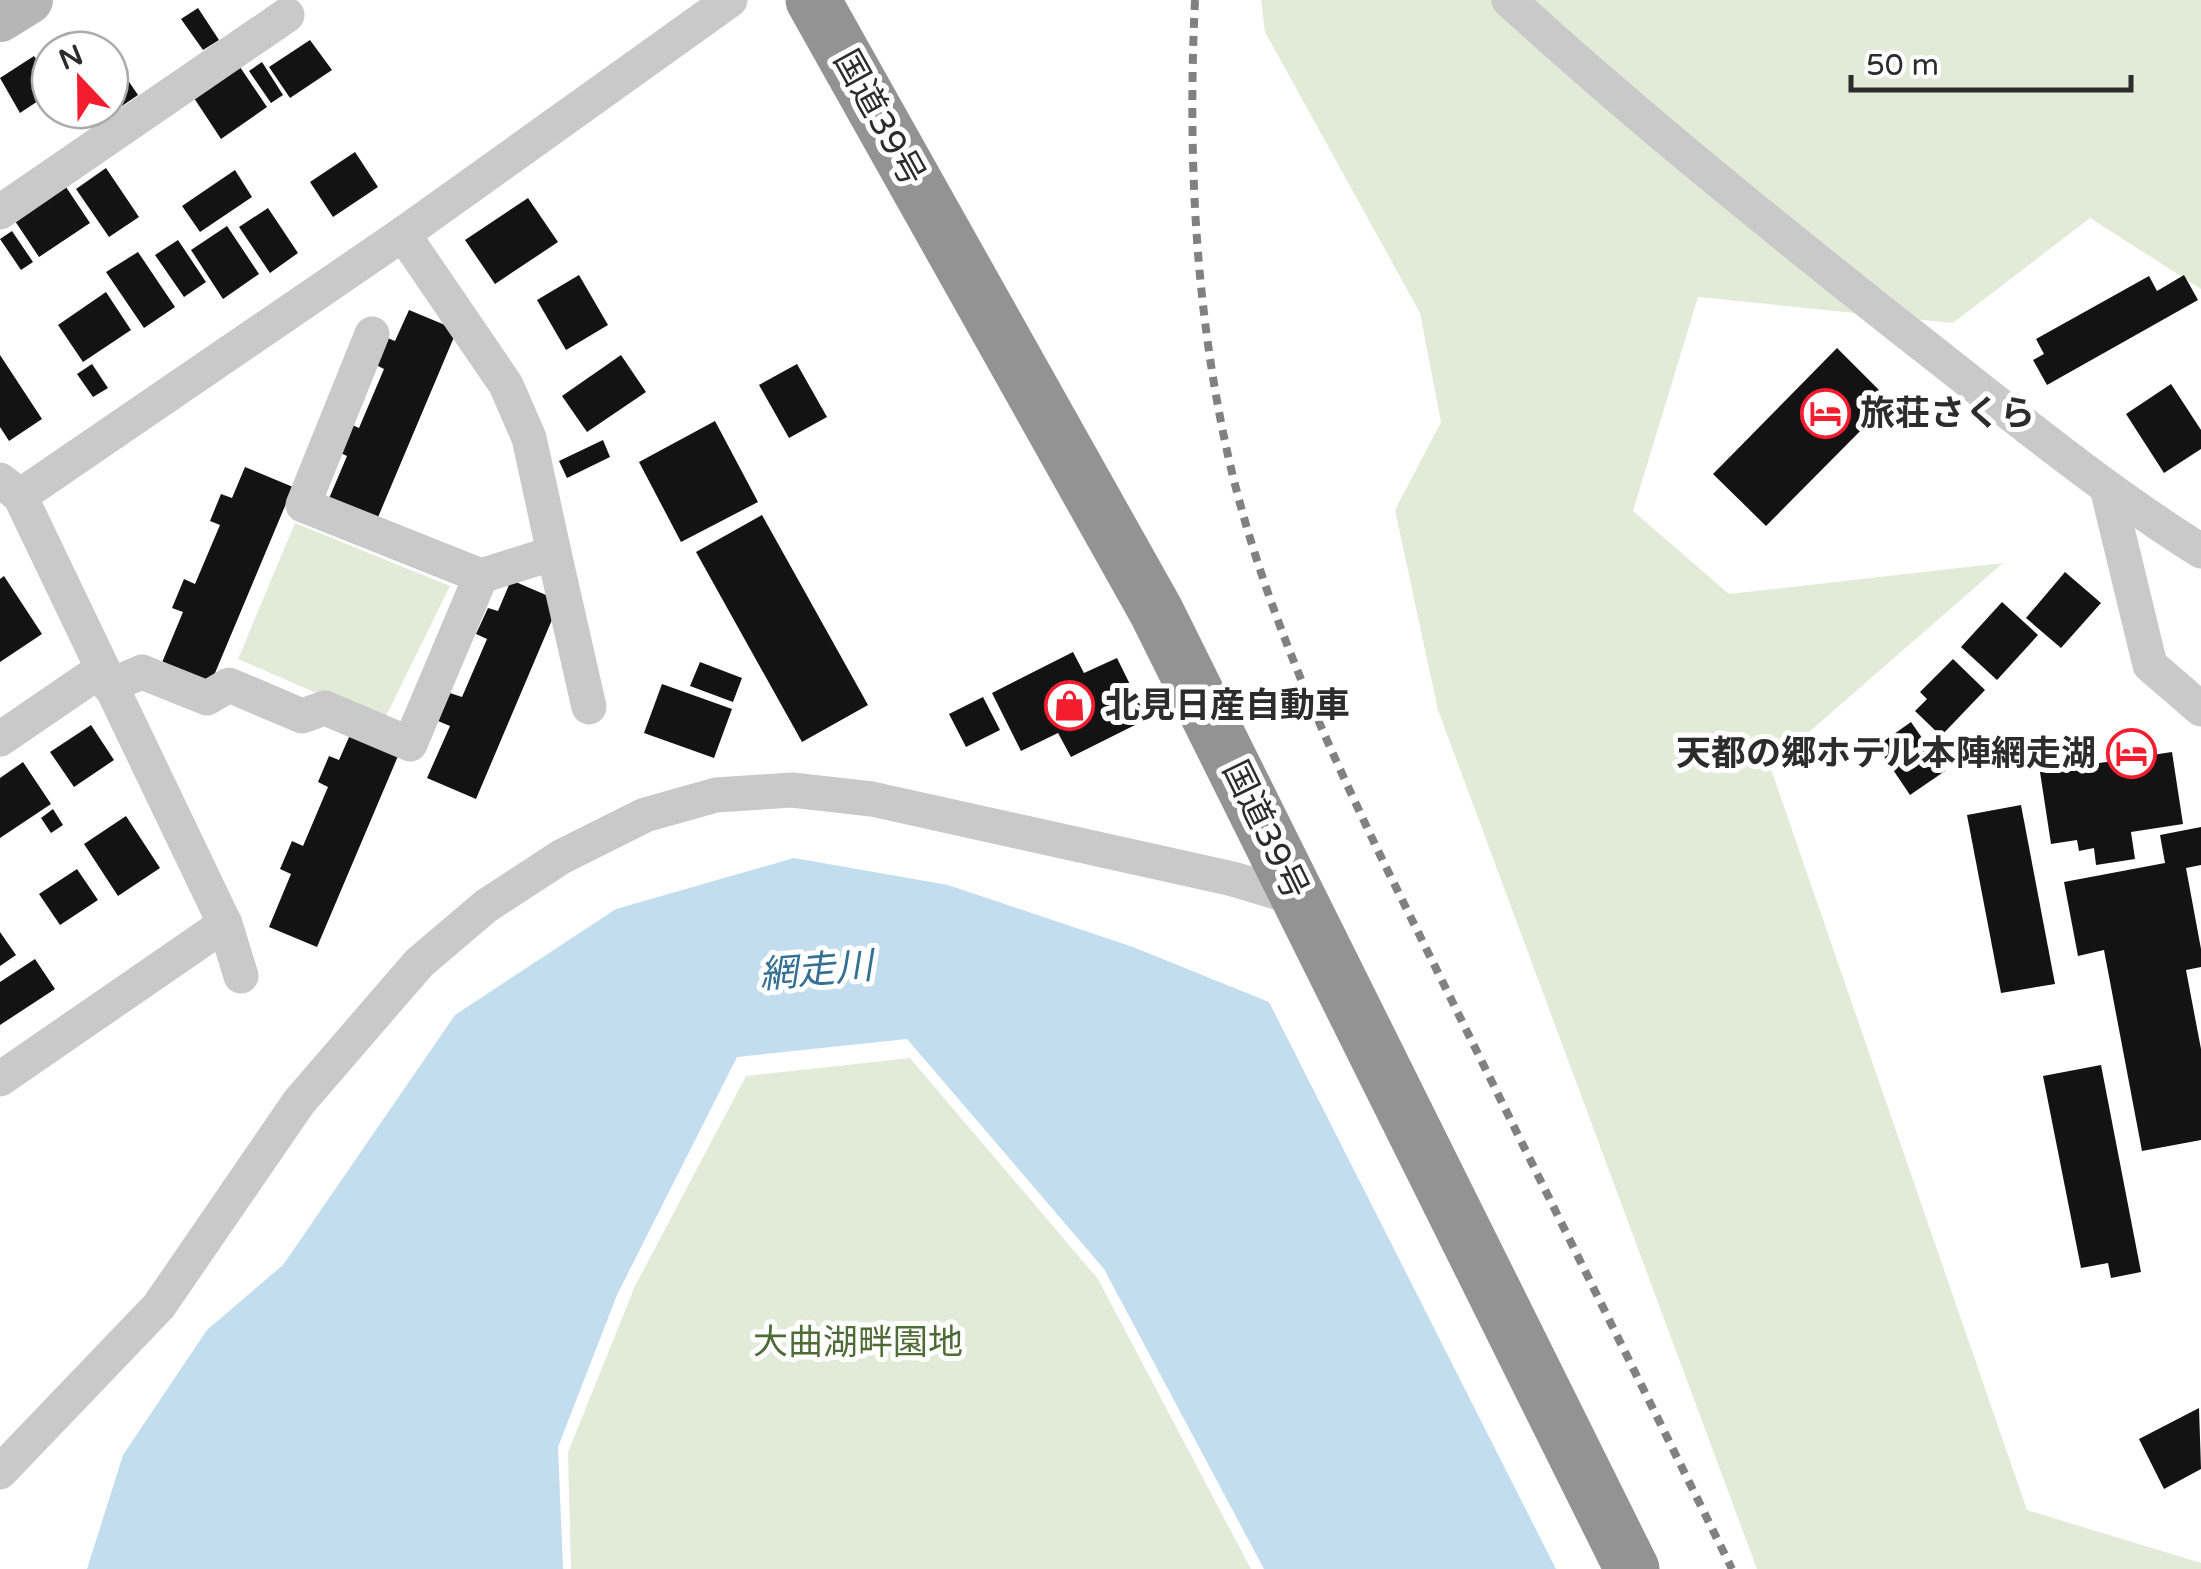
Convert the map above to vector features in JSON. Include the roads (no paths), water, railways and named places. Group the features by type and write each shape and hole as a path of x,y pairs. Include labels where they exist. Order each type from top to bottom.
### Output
{"highway":[{"name":"国道39号","path":"813,0 1156,611 1632,1569"}],"street":[{"path":"0,18 28,0"},
{"path":"241,976 225,924 10,488 402,234 730,0"},
{"path":"1510,0 1654,130 2108,492 2201,551"},
{"path":"0,212 286,15"},
{"path":"402,234 506,385 530,438 590,708"},
{"path":"372,334 303,505 481,576 554,552"},
{"path":"2108,492 2150,665 2201,709"},
{"path":"0,739 105,678 142,672 208,698 229,685 302,716 325,708 410,744 481,576"},
{"path":"0,1472 159,1306 299,1102 419,963 501,896 561,858 645,815 716,795 792,790 872,799 1233,878 1299,899"},
{"path":"0,1079 225,924"}],"water":[{"name":"網走川","path":"794,858 948,885 1133,947 1269,1002 1556,1569 1264,1569 1104,1269 907,1039 737,1057 617,1295 558,1447 563,1569 87,1569 123,1455 207,1330 283,1265 455,1015 616,909"}],"railway":[{"path":"1195,0 1193,163 1205,325 1236,488 1269,597 1311,703 1382,859 1732,1569"}],"place":[{"name":"旅荘さくら","path":"1825,414"},
{"name":"北見日産自動車","path":"1070,706"},
{"name":"天都の郷ホテル本陣網走湖","path":"2131,754"}],"park label":[{"name":"大曲湖畔園地","path":"858,1343"}]}
